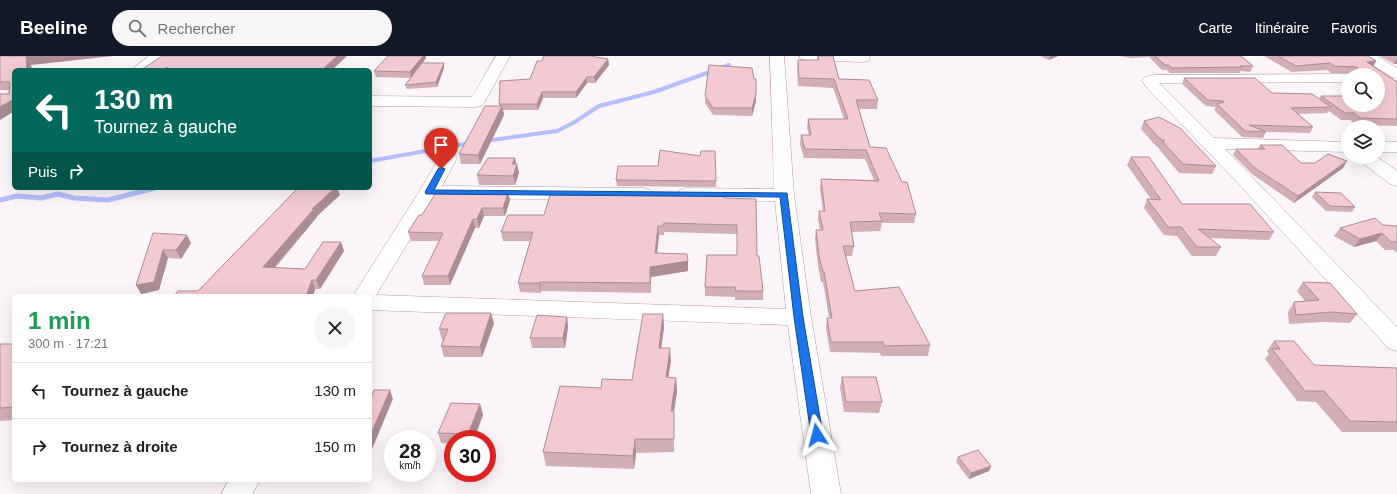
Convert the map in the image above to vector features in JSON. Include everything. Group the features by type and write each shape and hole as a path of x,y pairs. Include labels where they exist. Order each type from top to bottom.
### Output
{"street":[{"path":"141,68 158,56"},
{"path":"372,101 477,102 503,56"},
{"path":"777,56 784,195 798,317 826,494"},
{"path":"806,56 863,58"},
{"path":"1367,56 1397,74"},
{"path":"1341,78 1150,80 1151,84 1245,179 1397,342"},
{"path":"1385,78 1397,78"},
{"path":"1209,143 1341,147"},
{"path":"1385,147 1397,147"},
{"path":"365,294 429,192 448,158"},
{"path":"1375,164 1397,180"},
{"path":"429,192 784,195"},
{"path":"372,302 798,317"},
{"path":"236,494 244,482"}],"building":[{"path":"0,56 26,56 27,68 12,68 12,100 0,107 0,94 9,94 10,83 0,82"},
{"path":"162,56 337,56 324,68 144,68"},
{"path":"388,56 423,56 410,72 374,71"},
{"path":"544,56 590,56 608,59 594,77 587,77 576,92 542,92 537,104 499,104 500,81 530,79 537,61 542,61"},
{"path":"818,56 833,56 839,79 869,80 878,100 856,100 870,147 886,148 902,182 907,182 916,214 879,213 882,221 850,222 854,246 843,246 855,291 899,287 930,345 884,346 883,342 831,342 827,318 832,318 824,272 819,256 816,230 823,230 819,211 825,211 821,179 879,181 866,150 805,149 801,135 811,135 808,119 848,119 834,79 799,78 798,60 819,60"},
{"path":"1155,56 1241,56 1253,66 1172,68 1169,65 1165,65"},
{"path":"1278,56 1368,56 1376,61 1367,62 1376,68 1334,66 1330,63 1296,66"},
{"path":"422,63 444,63 436,82 405,85"},
{"path":"709,65 752,68 754,79 756,79 756,94 752,108 713,108 705,96"},
{"path":"1385,74 1397,82 1397,119 1360,118 1354,113 1344,112 1385,112"},
{"path":"1184,78 1255,78 1272,93 1312,94 1331,107 1291,108 1313,127 1249,125 1266,132 1245,131 1217,104 1224,102 1223,101 1208,100"},
{"path":"1321,96 1341,96 1341,110"},
{"path":"485,106 502,106 478,155 459,154"},
{"path":"1159,117 1180,128 1216,166 1183,164 1162,141 1165,141 1159,138 1144,121"},
{"path":"1260,145 1282,145 1301,163 1315,163 1328,154 1341,159 1341,164 1343,164 1298,196 1255,168 1236,149 1265,149"},
{"path":"660,150 700,156 701,151 715,151 716,181 616,180 618,166 658,166"},
{"path":"1131,157 1149,157 1182,204 1250,204 1274,232 1198,229 1221,247 1197,247 1181,227 1168,227 1147,199 1161,200"},
{"path":"488,158 515,158 512,164 517,164 513,176 477,175"},
{"path":"296,190 333,190 312,209 314,209 263,267 305,269 323,242 341,242 316,280 312,280 307,294 176,294 178,291 198,291"},
{"path":"437,191 508,192 503,208 482,208 477,219 473,219 448,276 422,276 443,233 408,232 419,215 422,215"},
{"path":"614,192 716,193 716,196 724,195 724,198 756,199 757,256 759,256 763,291 736,291 735,287 705,287 707,255 737,255 737,225 664,223 663,226 658,226 655,253 687,254 688,261 650,267 650,283 518,283 533,232 501,232 508,215 544,215 550,195 614,195"},
{"path":"1315,192 1341,193 1355,207 1330,206"},
{"path":"1375,218 1383,225 1397,226 1397,242 1391,242 1382,233 1360,239 1340,228"},
{"path":"153,233 187,235 176,250 163,250 154,282 136,285"},
{"path":"1303,282 1330,283 1357,314 1331,312 1296,315 1294,302 1319,300"},
{"path":"446,313 491,313 480,347 441,346 448,329 439,329"},
{"path":"643,314 663,314 659,348 670,348 666,377 676,378 671,411 674,411 674,439 635,439 633,456 543,452 560,386 601,388 602,379 632,380"},
{"path":"537,315 567,317 563,338 530,338"},
{"path":"1274,341 1294,341 1314,365 1397,368 1397,422 1350,421 1324,391 1305,391 1272,349 1280,349"},
{"path":"0,344 12,344 12,407 0,408"},
{"path":"842,377 876,377 882,402 846,402"},
{"path":"374,390 390,390 372,431 372,396"},
{"path":"451,403 480,404 470,430 444,430 444,433 438,433"},
{"path":"978,450 991,466 971,473 958,457"}],"waterway":[{"path":"485,141 557,131 573,123 599,106 654,92 729,65"},
{"path":"372,161 470,143"},
{"path":"0,200 17,196 41,198 58,194 74,198 108,200 147,190"}],"route":[{"path":"441,169 429,192 784,195 798,317 817,435"}]}
